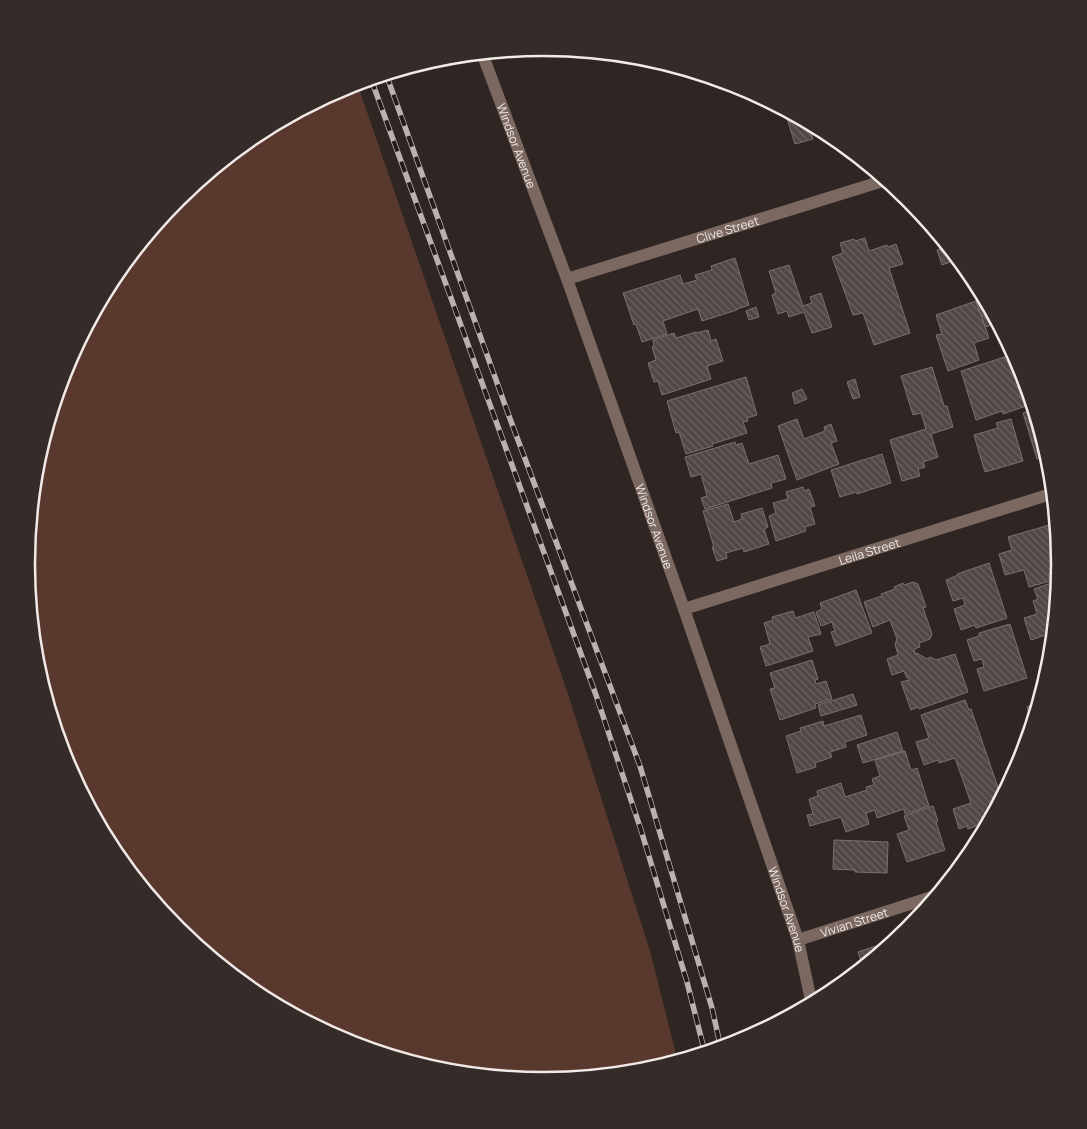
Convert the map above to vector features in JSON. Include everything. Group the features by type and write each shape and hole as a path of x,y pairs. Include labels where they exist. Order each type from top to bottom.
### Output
{"street":[{"name":"Windsor Avenue","path":"484,59 567,279 684,609 798,940 810,997"},
{"name":"Clive Street","path":"567,279 879,182"},
{"name":"Leila Street","path":"684,609 1047,495"},
{"name":"Vivian Street","path":"798,940 927,898"}],"shaded area":[{"path":"360,91 567,691 650,951 676,1056 610,1069 544,1073 510,1072 444,1063 380,1046 319,1021 289,1005 234,968 184,924 140,874 103,819 87,789 62,728 52,696 39,631 35,565 36,531 39,498 52,433 62,401 87,340 103,310 140,255 161,229 208,182 234,161 289,124 319,108"}],"building":[{"path":"787,118 811,132 813,139 795,144"},
{"path":"865,238 869,251 896,244 903,264 889,268 910,333 874,345 863,313 853,315 832,257 843,253 840,243"},
{"path":"942,248 952,262 942,265 937,250"},
{"path":"735,258 749,305 702,321 698,309 663,321 667,334 642,342 623,293 680,275 683,284 697,280 695,275 712,270 711,266"},
{"path":"789,265 803,306 812,303 810,297 821,293 832,327 812,333 804,312 789,317 787,311 778,314 772,295 776,293 769,271"},
{"path":"978,300 992,325 985,327 976,301"},
{"path":"976,301 989,338 974,343 979,360 948,371 936,335 942,334 936,315"},
{"path":"756,307 759,317 749,320 746,311"},
{"path":"708,330 711,341 716,339 723,361 707,366 711,379 662,395 658,381 654,382 648,363 656,360 652,347 654,346 653,340 674,333 676,338"},
{"path":"1007,356 1027,406 1003,414 1002,411 976,420 961,371"},
{"path":"932,367 944,406 947,406 953,427 931,434 938,457 923,462 925,467 918,469 920,476 902,481 890,440 926,429 921,413 913,415 901,376"},
{"path":"746,377 757,415 747,418 748,421 743,422 747,433 686,454 679,432 676,433 667,401"},
{"path":"855,379 860,397 853,399 847,382"},
{"path":"802,389 807,399 795,404 792,393"},
{"path":"1028,411 1040,458 1037,459 1023,413"},
{"path":"797,419 804,439 825,431 824,427 831,424 837,441 831,443 839,464 797,480 778,426"},
{"path":"1011,419 1023,461 985,472 974,435 998,428 996,423"},
{"path":"735,442 736,445 742,443 749,464 778,455 786,479 771,483 772,488 705,509 701,498 707,496 701,474 691,477 685,457"},
{"path":"882,454 891,483 857,494 856,492 840,497 831,470"},
{"path":"803,487 804,491 809,489 815,506 810,507 815,524 805,527 806,531 776,541 769,516 776,513 773,503 788,499 786,492"},
{"path":"728,504 734,522 742,519 741,514 762,508 768,527 764,529 769,544 744,552 743,548 726,553 727,558 717,561 703,511"},
{"path":"1050,525 1052,573 1048,574 1050,581 1029,587 1024,570 1005,575 999,554 1012,550 1008,537"},
{"path":"989,563 1007,618 976,628 975,625 961,630 954,609 965,605 963,598 953,601 946,580 957,574"},
{"path":"913,582 918,584 926,607 923,608 932,634 930,639 919,643 920,647 914,649 916,655 917,653 927,659 930,657 936,660 955,654 968,692 911,710 901,682 910,680 904,671 892,675 887,659 898,655 895,644 897,639 890,620 873,627 864,602 882,596 881,594 895,589 894,587 903,583 904,585"},
{"path":"1051,583 1047,634 1031,640 1024,618 1037,614 1033,601 1038,599 1034,589"},
{"path":"856,590 872,633 836,646 831,632 835,631 832,622 821,626 816,612 822,609 820,603"},
{"path":"793,611 795,618 814,612 821,634 808,637 813,651 766,666 760,647 770,644 764,623 773,620 772,617"},
{"path":"1010,624 1027,678 984,691 977,669 984,667 982,659 974,661 967,640 979,636 979,633"},
{"path":"812,660 818,679 815,680 816,684 826,681 832,699 815,704 816,708 780,720 770,689 775,688 770,673"},
{"path":"853,694 857,705 821,716 818,705"},
{"path":"965,700 969,710 971,709 999,791 980,824 968,829 967,826 959,829 953,809 971,803 955,758 939,763 938,760 924,765 916,742 929,738 921,715"},
{"path":"1032,705 1029,714 1027,707"},
{"path":"861,715 867,735 845,742 846,747 830,752 832,757 815,763 816,767 797,773 786,736 801,731 800,728 823,721 824,726"},
{"path":"897,732 903,751 863,763 857,745"},
{"path":"905,751 911,770 917,768 929,806 905,814 904,809 877,818 875,810 866,813 869,824 846,832 841,817 810,826 807,815 813,814 809,799 818,796 817,791 841,783 845,797 867,790 866,787 874,785 872,779 880,776 875,760"},
{"path":"933,806 945,850 907,862 897,834 909,830 904,816"},
{"path":"834,840 888,842 887,873 833,869"},
{"path":"882,944 861,961 858,952"}],"railway":[{"path":"388,80 509,416 640,766 712,1008 719,1041"},
{"path":"373,86 596,695 641,830 687,982 704,1047"}]}
